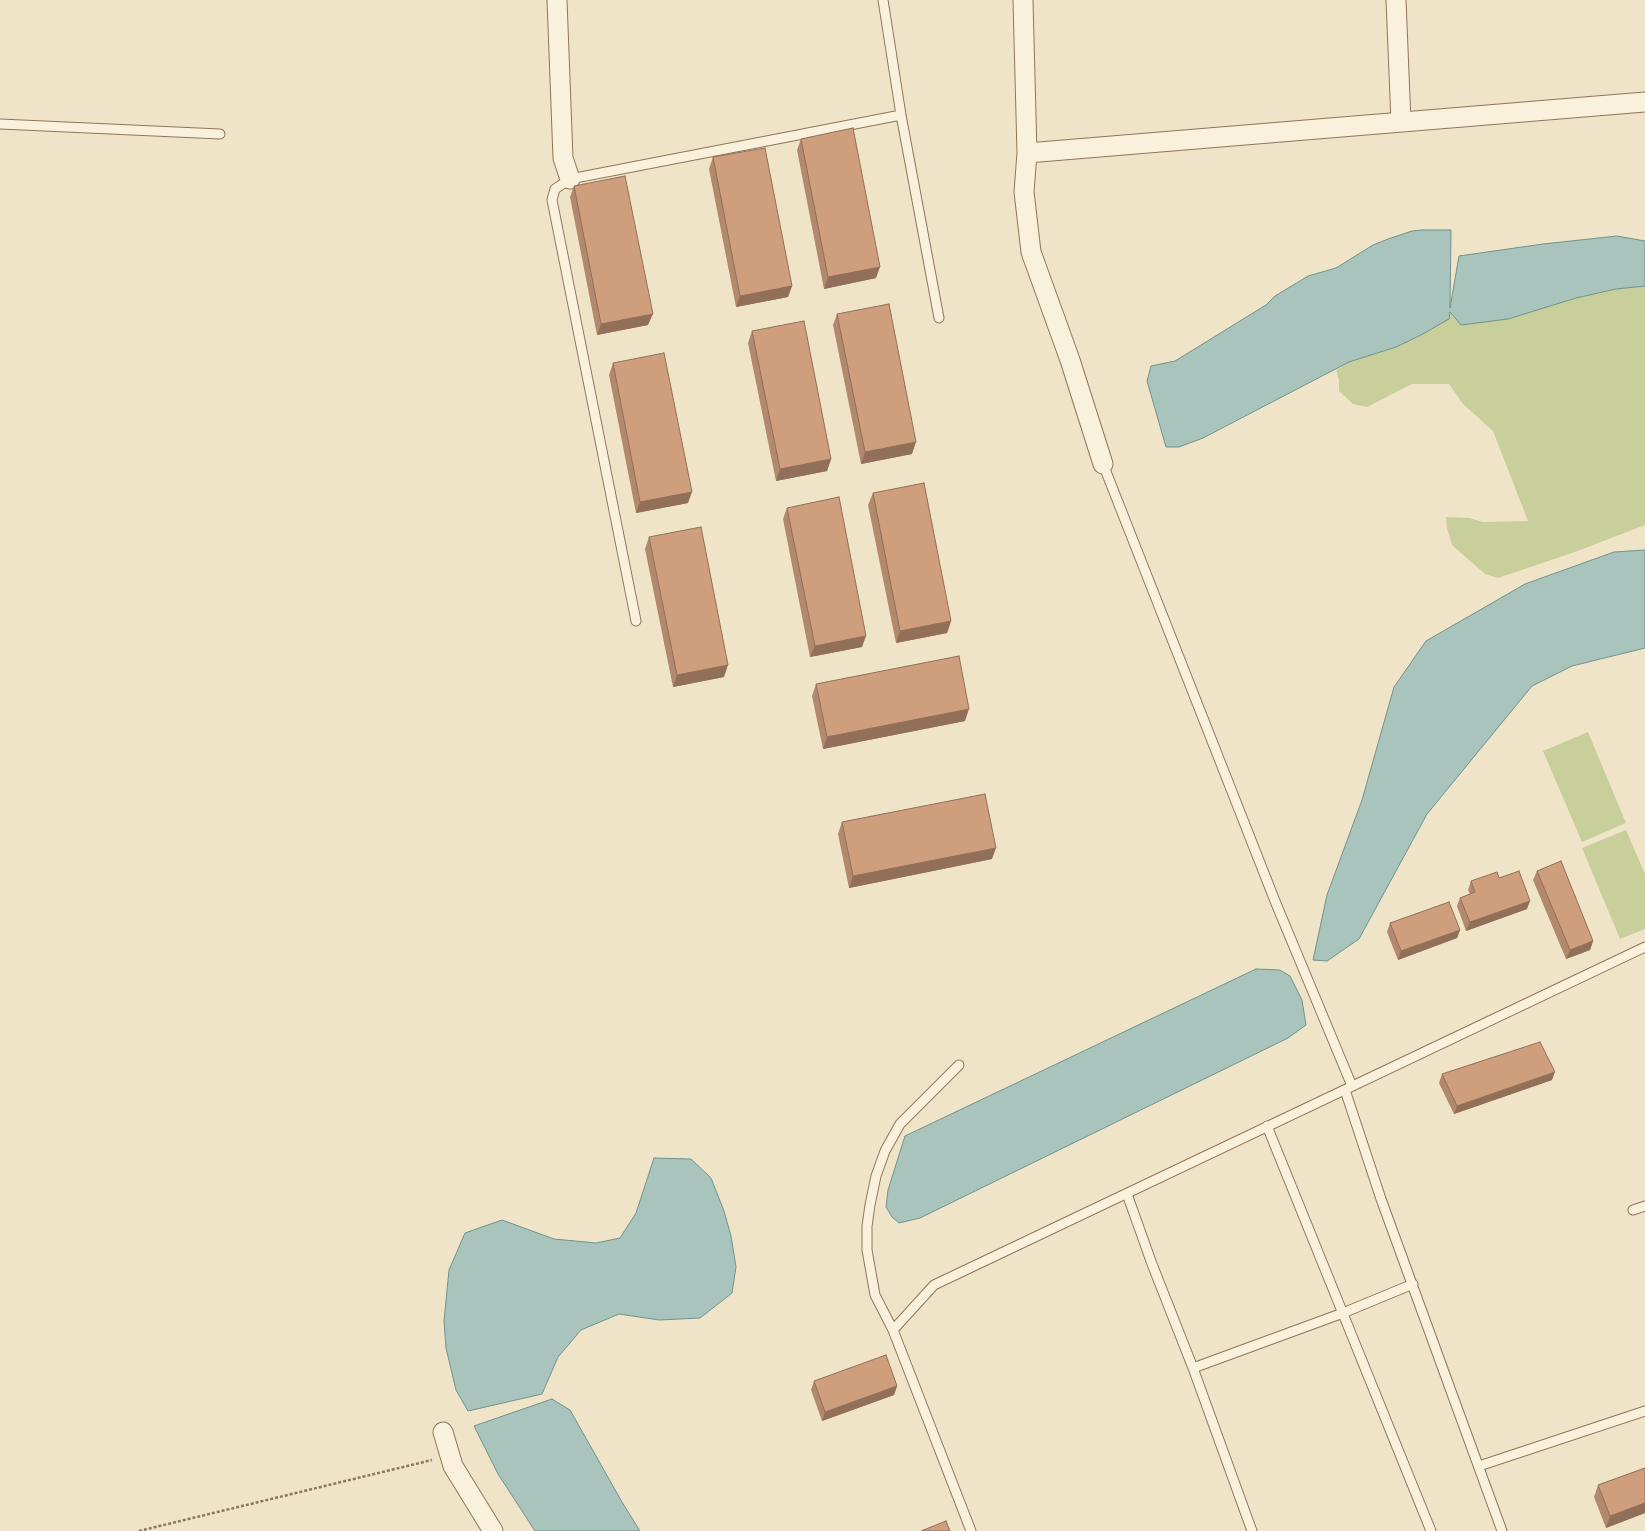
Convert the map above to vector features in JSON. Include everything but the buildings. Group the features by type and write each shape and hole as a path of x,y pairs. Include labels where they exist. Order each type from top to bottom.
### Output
{"street":[{"path":"557,0 563,158 570,179"},
{"path":"1023,0 1027,153 1024,192 1031,252 1070,360 1103,464"},
{"path":"1396,0 1401,122"},
{"path":"1027,153 1645,102"},
{"path":"443,1432 453,1466 493,1531"}],"lane":[{"path":"884,0 901,115 939,318"},
{"path":"636,620 552,200 555,189 570,179 901,115"},
{"path":"0,124 220,134"},
{"path":"1103,464 1348,1088 1381,1199 1502,1531"},
{"path":"893,1330 934,1285 1645,947"},
{"path":"959,1065 900,1124 885,1151 876,1176 869,1212 867,1250 875,1295 893,1330 970,1531"},
{"path":"1267,1126 1431,1531"},
{"path":"1127,1194 1152,1264 1193,1368 1252,1531"},
{"path":"1633,1210 1645,1206"},
{"path":"1193,1368 1343,1313 1413,1284"},
{"path":"1479,1466 1645,1411"}],"path":[{"path":"139,1531 450,1456"}],"green space":[{"path":"1645,286 1645,525 1575,552 1498,578 1485,574 1452,545 1447,528 1446,517 1469,518 1483,522 1528,521 1493,431 1463,404 1449,384 1412,384 1367,407 1353,404 1339,391 1339,380 1336,370 1349,362 1396,347 1421,335 1449,312 1461,325 1526,312 1616,289"},
{"path":"1588,732 1626,823 1582,842 1543,751"},
{"path":"1626,830 1645,874 1645,929 1620,939 1582,848"}],"water":[{"path":"1451,230 1450,308 1459,256 1543,244 1617,236 1645,241 1645,286 1616,289 1576,298 1508,319 1461,325 1450,312 1449,319 1396,347 1349,362 1203,438 1179,447 1166,447 1147,381 1151,366 1175,361 1266,305 1275,296 1308,276 1336,268 1373,245 1412,231"},
{"path":"1645,550 1645,648 1572,666 1532,686 1427,814 1359,939 1327,961 1313,960 1327,895 1362,800 1394,687 1426,641 1525,584 1614,552"},
{"path":"1256,969 1280,970 1290,976 1302,1000 1306,1025 1288,1038 920,1218 899,1223 892,1217 886,1207 888,1190 905,1136"},
{"path":"654,1158 691,1159 711,1178 724,1211 731,1236 736,1267 732,1293 700,1318 659,1320 619,1314 581,1330 558,1357 542,1394 468,1411 456,1390 446,1348 444,1321 449,1270 465,1233 502,1220 554,1239 596,1243 620,1238 636,1213"},
{"path":"552,1399 570,1410 640,1531 535,1531 498,1474 474,1426"}]}
